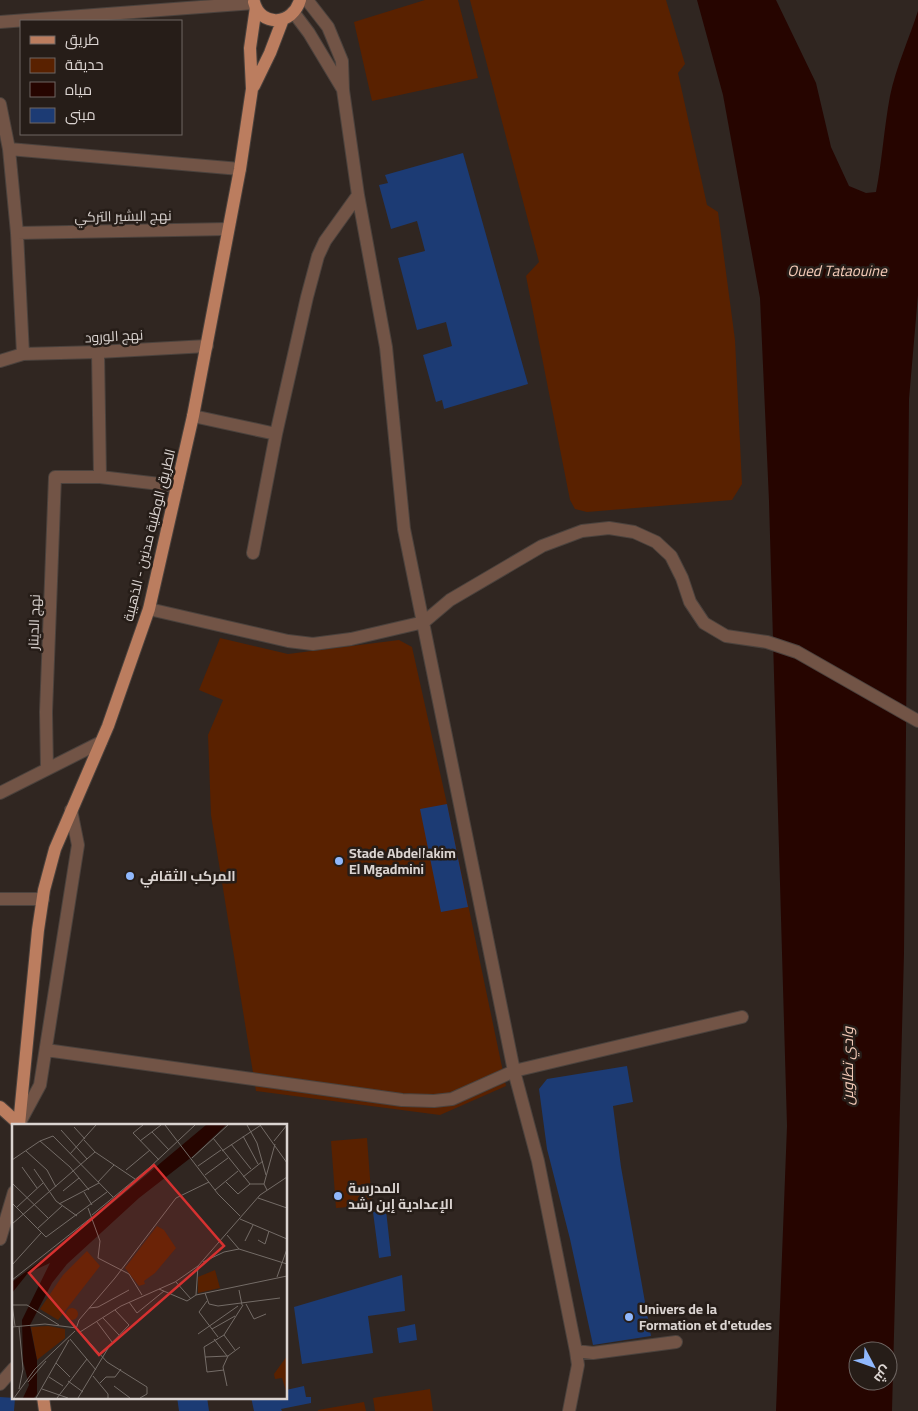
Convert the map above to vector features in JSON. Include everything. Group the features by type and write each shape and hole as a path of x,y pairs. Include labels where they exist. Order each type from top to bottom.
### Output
{"main road":[{"path":"255,3 264,16 270,19 300,6"},
{"name":"الطريق الوطنية مدنين - الذهيبة","path":"19,1124 38,930 55,849 112,716 148,609 193,416 240,170 252,89 250,48 255,3"},
{"name":"الطريق الوطنية مدنين - الذهيبة","path":"252,89 270,53 300,6"},
{"path":"0,1107 18,1124"},
{"path":"43,1398 45,1411"}],"street":[{"path":"27,20 255,3"},
{"path":"300,6 309,33 344,90"},
{"path":"300,6 328,27 342,61 358,195 386,347 404,529 514,1070 538,1161 576,1351 578,1365 569,1411"},
{"path":"0,22 20,21"},
{"path":"0,104 9,149 17,233 23,354"},
{"path":"9,149 240,170"},
{"path":"253,553 276,434 306,297 318,256 325,241 358,195"},
{"name":"نهج البشير التركي","path":"17,233 228,230"},
{"name":"نهج الورود","path":"0,361 23,354 207,346"},
{"path":"98,352 100,477 177,486"},
{"path":"193,416 276,434"},
{"name":"نهج الدينار","path":"47,769 47,692 55,477 100,477"},
{"path":"148,609 288,641 313,644 350,639 424,622 450,600 542,546 582,531 609,528 634,532 656,542 671,556 682,578 690,602 704,623 726,636 766,642 798,652 918,721"},
{"path":"0,793 101,742"},
{"path":"20,1124 40,1085 46,1050 78,845 71,810"},
{"path":"0,899 43,899"},
{"path":"46,1050 279,1083 418,1100 452,1099 514,1070 742,1017"},
{"path":"0,1239 12,1199"},
{"path":"576,1351 594,1353 676,1342"},
{"path":"0,1384 12,1370"}],"green space":[{"path":"425,0 458,0 478,78 372,101 354,22"},
{"path":"470,0 666,0 685,64 678,73 707,205 718,212 735,340 742,484 732,500 587,512 575,509 570,500 526,276 539,262"},
{"name":"Stade Abdelاakim El Mgadmini","path":"220,638 288,654 399,640 412,647 506,1086 440,1115 256,1091 211,815 208,735 223,700 199,690"},
{"path":"367,1138 372,1205 336,1208 331,1141"},
{"path":"430,1389 433,1411 375,1411 373,1398"},
{"path":"364,1402 366,1411 318,1411 318,1410"}],"water":[{"name":"Oued Tataouine","path":"697,0 776,0 816,83 831,147 849,186 866,193 876,192 890,96 918,11 918,295 909,399 904,953 894,1341 848,1341 848,1391 893,1391 892,1411 776,1411 787,1126 769,501 760,298 723,95"}],"building":[{"path":"463,153 528,384 444,409 442,400 436,402 423,355 452,346 446,322 417,330 398,258 425,251 417,221 391,229 379,185 388,183 385,175"},
{"path":"447,804 468,907 441,912 420,809"},
{"path":"627,1066 633,1102 613,1106 621,1167 651,1336 593,1345 570,1239 547,1149 539,1089 547,1079"},
{"path":"386,1210 391,1256 379,1258 373,1212"},
{"path":"402,1275 405,1311 368,1316 373,1353 302,1364 294,1307"},
{"path":"415,1324 417,1340 399,1343 397,1328"},
{"path":"304,1386 306,1397 311,1397 311,1403 281,1409 282,1411 254,1411 251,1398 288,1398 288,1390"},
{"path":"0,1397 15,1398 14,1411 0,1411"},
{"path":"177,1398 207,1398 209,1411 179,1411"}],"place":[{"name":"Stade Abdelاakim El Mgadmini","path":"339,861"},
{"name":"المركب الثقافي","path":"130,876"},
{"name":"المدرسة الإعدادية إبن رشد","path":"338,1196"},
{"name":"Univers de la Formation et d'etudes","path":"629,1317"}],"water label":[{"name":"وادي تطاوين","path":"848,1066"}]}
